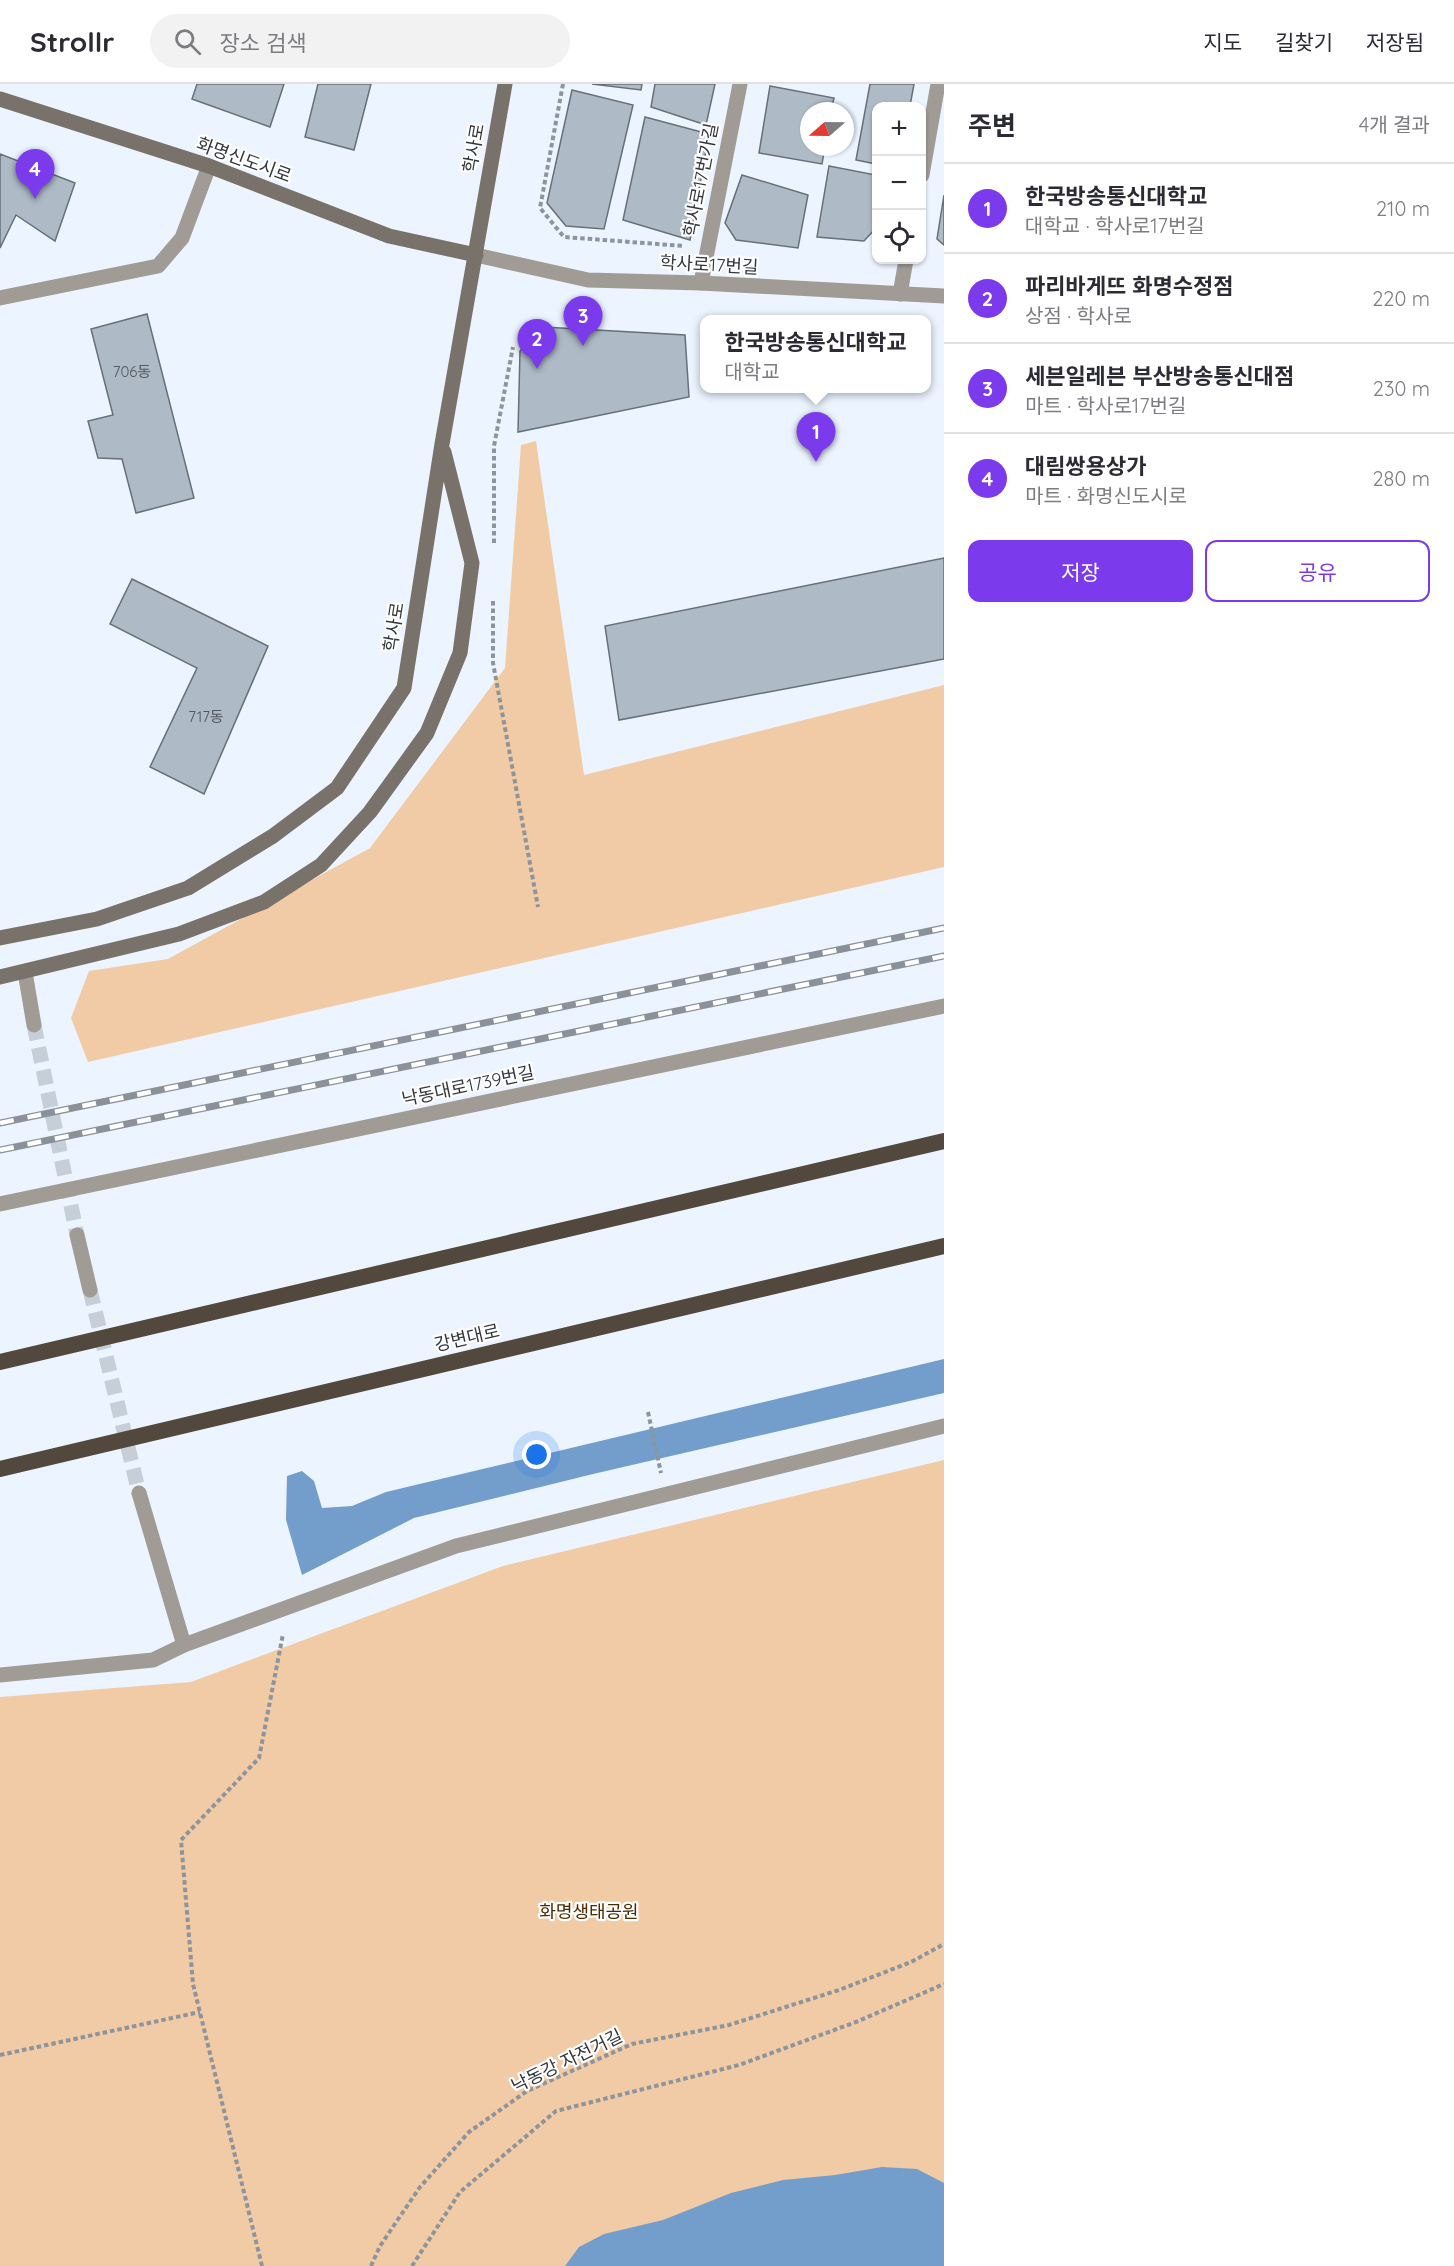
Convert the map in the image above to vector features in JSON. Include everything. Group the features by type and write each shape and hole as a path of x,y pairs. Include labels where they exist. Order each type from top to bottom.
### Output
{"highway":[{"path":"0,1362 944,1141"},
{"name":"강변대로","path":"0,1469 944,1246"}],"main road":[{"name":"학사로","path":"0,938 98,919 188,888 273,837 337,788 404,688 442,444 505,84"},
{"name":"화명신도시로","path":"0,99 209,166 389,236 476,255"},
{"path":"0,976 25,972 179,934 264,902 321,865 370,812 427,733 460,653 472,563 442,444"}],"street":[{"name":"학사로17번가길","path":"701,283 740,84"},
{"path":"925,156 938,84"},
{"path":"0,298 158,266 182,238 209,166"},
{"name":"학사로17번길","path":"476,255 588,280 701,283 944,296"},
{"path":"900,294 905,264"},
{"path":"25,972 34,1025"},
{"name":"낙동대로1739번길","path":"0,1204 944,1006"},
{"path":"77,1235 90,1290"},
{"path":"0,1675 153,1660 184,1645 456,1546 944,1426"},
{"path":"139,1493 184,1645"}],"path":[{"path":"563,84 540,208 564,237 686,246"},
{"path":"494,549 494,446 513,347"},
{"path":"494,595 493,663 538,907"},
{"path":"648,1412 659,1466"},
{"path":"262,2266 193,1984 181,1840 259,1758 286,1608"},
{"name":"낙동강 자전거길","path":"371,2266 381,2246 420,2187 441,2163 469,2132 527,2091 632,2044 729,2025 762,2015 839,1990 901,1966 944,1944"},
{"path":"412,2266 460,2192 556,2111 739,2065 856,2022 944,1984"},
{"path":"0,2055 200,2012"}],"green space":[{"path":"536,441 584,775 944,685 944,867 88,1062 71,1018 89,971 168,959 370,848 505,668 521,445"},
{"name":"화명생태공원","path":"944,1460 944,2266 0,2266 0,1697 191,1682 503,1566"}],"water":[{"path":"944,1359 944,1393 414,1518 302,1575 286,1520 287,1476 302,1471 314,1481 322,1508 352,1506 386,1492"},
{"path":"882,2167 917,2169 944,2183 944,2266 565,2266 579,2247 604,2234 663,2220 731,2193 783,2180 835,2175"}],"building":[{"path":"197,84 284,84 270,127 192,99"},
{"path":"318,84 371,84 354,150 305,137"},
{"path":"592,84 642,84 641,90"},
{"path":"655,84 715,84 706,125 651,107"},
{"path":"870,84 914,84 911,102 872,102 872,163 856,160"},
{"path":"770,86 834,98 833,102 800,102 800,156 823,156 822,164 759,153"},
{"path":"572,90 633,105 604,229 566,226 547,203"},
{"path":"645,117 709,134 690,240 623,220"},
{"path":"0,154 75,183 55,241 16,215 0,248"},
{"path":"829,166 872,174 872,232 864,241 817,237"},
{"path":"742,175 808,195 798,248 736,240 725,223"},
{"path":"944,195 944,245 937,239"},
{"path":"147,314 194,498 136,513 122,459 98,458 88,421 113,415 91,329"},
{"path":"543,327 685,335 689,397 518,432 520,351"},
{"path":"944,558 944,659 619,720 605,626"},
{"path":"132,579 268,646 204,794 150,767 197,668 110,624"}],"tunnel":[{"path":"34,1025 77,1235"},
{"path":"90,1290 139,1493"}],"railway":[{"path":"0,1123 944,928"},
{"path":"0,1150 944,956"}],"place":[{"name":"대림쌍용상가","path":"35,199"},
{"name":"세븐일레븐 부산방송통신대점","path":"583,346"},
{"name":"파리바게뜨 화명수정점","path":"537,369"},
{"name":"한국방송통신대학교","path":"816,462"}]}
